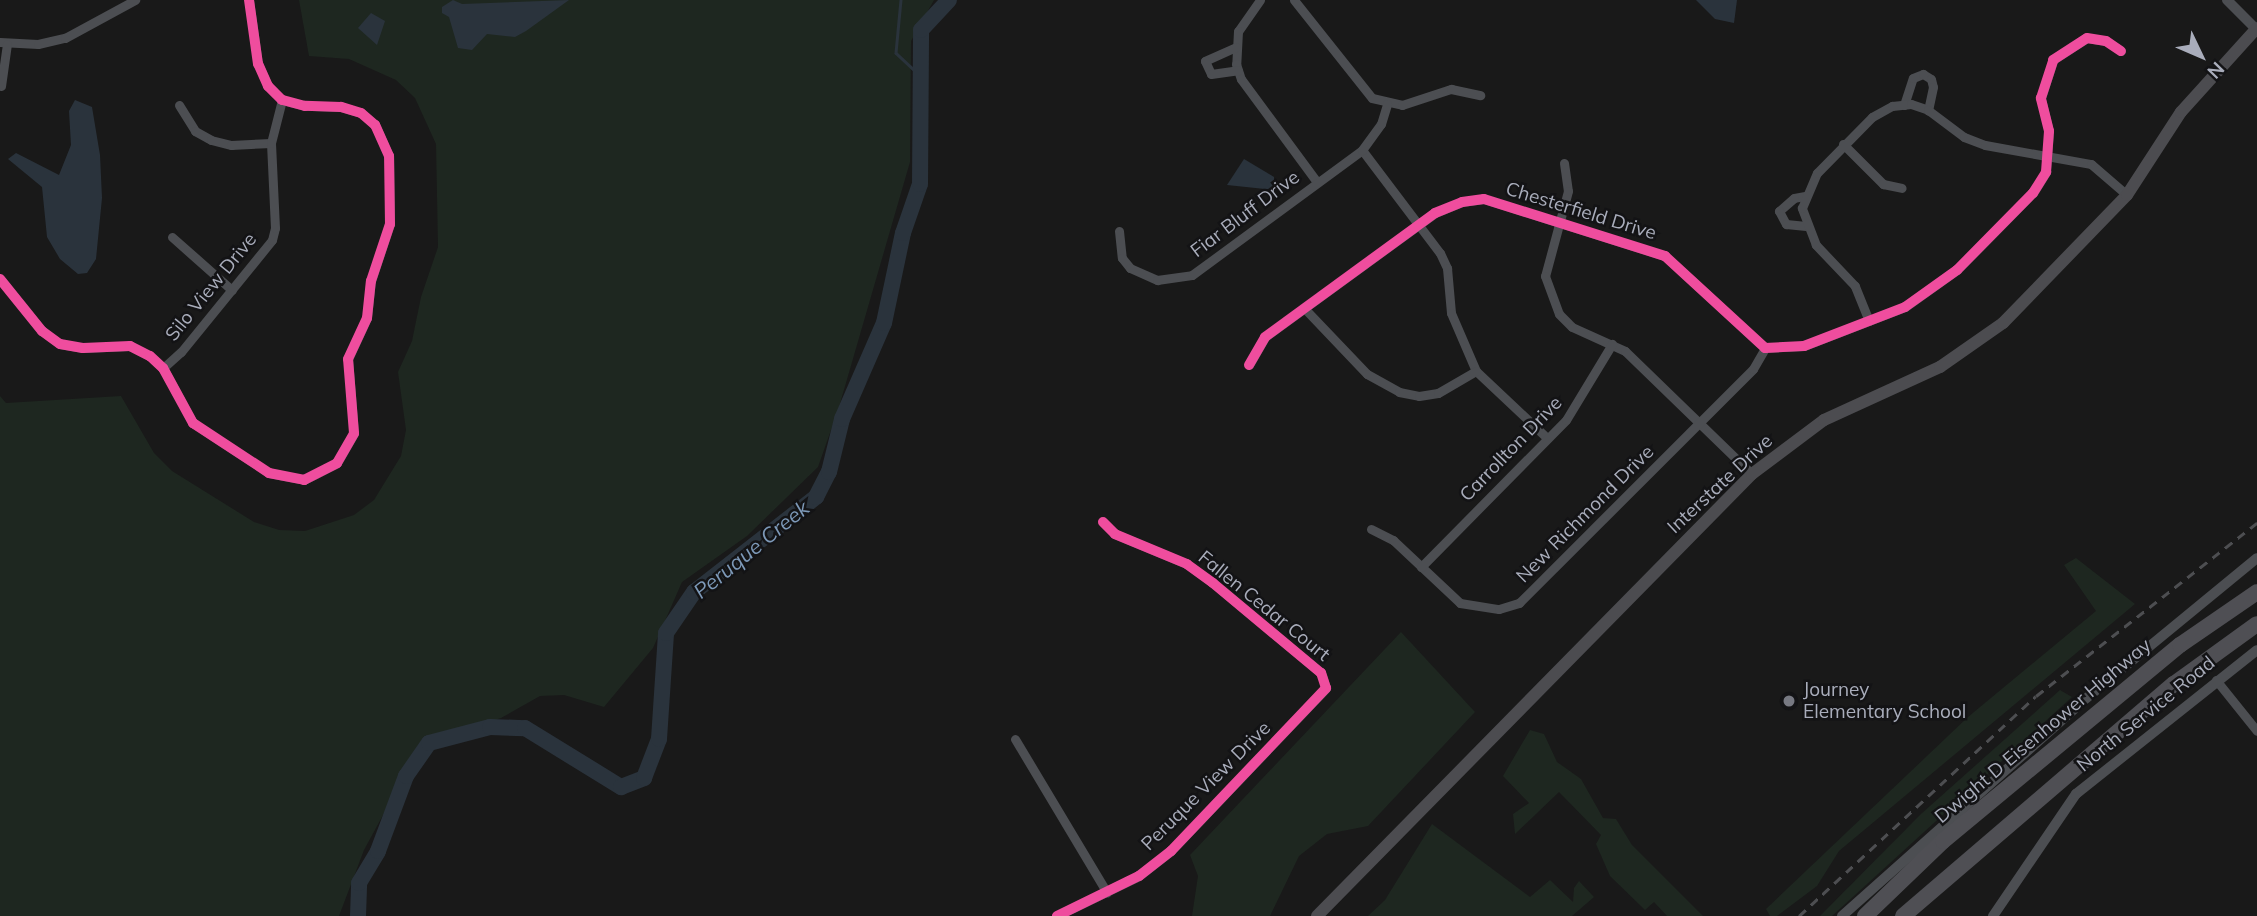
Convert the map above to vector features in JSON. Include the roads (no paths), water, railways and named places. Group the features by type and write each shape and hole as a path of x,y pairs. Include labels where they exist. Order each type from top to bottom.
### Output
{"highway":[{"name":"Dwight D Eisenhower Highway","path":"1866,916 1975,814 2180,645 2257,592"},
{"path":"1903,916 2174,684 2257,624"}],"main road":[{"name":"Interstate Drive","path":"1317,916 1752,474 1824,420 1940,367 2003,323 2127,195 2181,112 2257,29"}],"street":[{"path":"1,86 4,43 65,38 135,0"},
{"path":"0,279 42,331 60,344 83,348 130,346 163,368 192,423 279,478 291,481 318,476 337,463 350,444 355,419 346,366 367,318 371,281 390,224 388,156 375,125 361,113 282,100 268,86 258,64 249,0"},
{"path":"1260,0 1247,15 1236,47 1238,70 1317,182"},
{"path":"1294,0 1360,88 1387,104 1416,103 1451,89 1480,95"},
{"path":"2227,0 2257,29"},
{"path":"1765,348 1804,346 1905,307 1956,270 2033,193 2051,154 2041,98 2053,60 2087,38 2106,41 2121,51"},
{"path":"1236,47 1205,61 1211,74 1238,70"},
{"path":"1904,105 1913,78 1923,74 1931,79 1933,87 1928,110"},
{"name":"Silo View Drive","path":"163,368 264,254 275,228 271,143 282,100"},
{"name":"Fiar Bluff Drive","path":"1119,231 1122,258 1130,268 1157,280 1174,281 1192,275 1362,150 1381,124 1387,104"},
{"path":"179,105 195,131 211,141 231,145 271,143"},
{"path":"1869,321 1854,286 1816,245 1806,226 1805,196 1816,173 1872,117 1904,105 1928,110 1964,136 1985,145 2051,154 2091,164 2127,195"},
{"path":"1843,144 1883,184 1902,188"},
{"path":"1362,150 1419,225 1447,268 1451,313 1476,371 1548,438"},
{"path":"1564,163 1568,191 1545,276 1549,296 1572,327 1612,344 1752,474"},
{"path":"1805,196 1794,198 1779,211 1786,223 1806,226"},
{"name":"Chesterfield Drive","path":"1249,365 1265,337 1419,225 1462,202 1485,199 1665,256 1765,348"},
{"path":"172,237 232,290"},
{"path":"1305,309 1367,374 1399,392 1419,396 1438,393 1476,371"},
{"name":"Carrollton Drive","path":"1421,567 1548,438 1584,396 1612,344"},
{"name":"New Richmond Drive","path":"1371,529 1393,540 1460,603 1499,610 1519,603 1753,369 1765,348"},
{"name":"Fallen Cedar Court","path":"1103,522 1115,534 1196,570 1296,651 1326,681"},
{"path":"1842,916 2073,709 2257,558"},
{"name":"North Service Road","path":"1993,916 2076,794 2257,650"},
{"path":"2216,680 2257,731"},
{"name":"Peruque View Drive","path":"1057,916 1139,876 1187,835 1322,695 1326,681"},
{"path":"1015,739 1107,893"}],"waterway":[{"path":"901,0 896,53 922,77"},
{"name":"Peruque Creek","path":"358,916 359,883 378,851 406,776 429,743 490,727 525,728 621,787 644,778 659,739 666,633 694,592 816,497 829,472 842,419 884,323 903,233 920,184 921,30 949,0"}],"railway":[{"path":"1799,916 2036,696 2257,523"}],"place":[{"name":"Journey Elementary School","path":"1789,701"}]}
